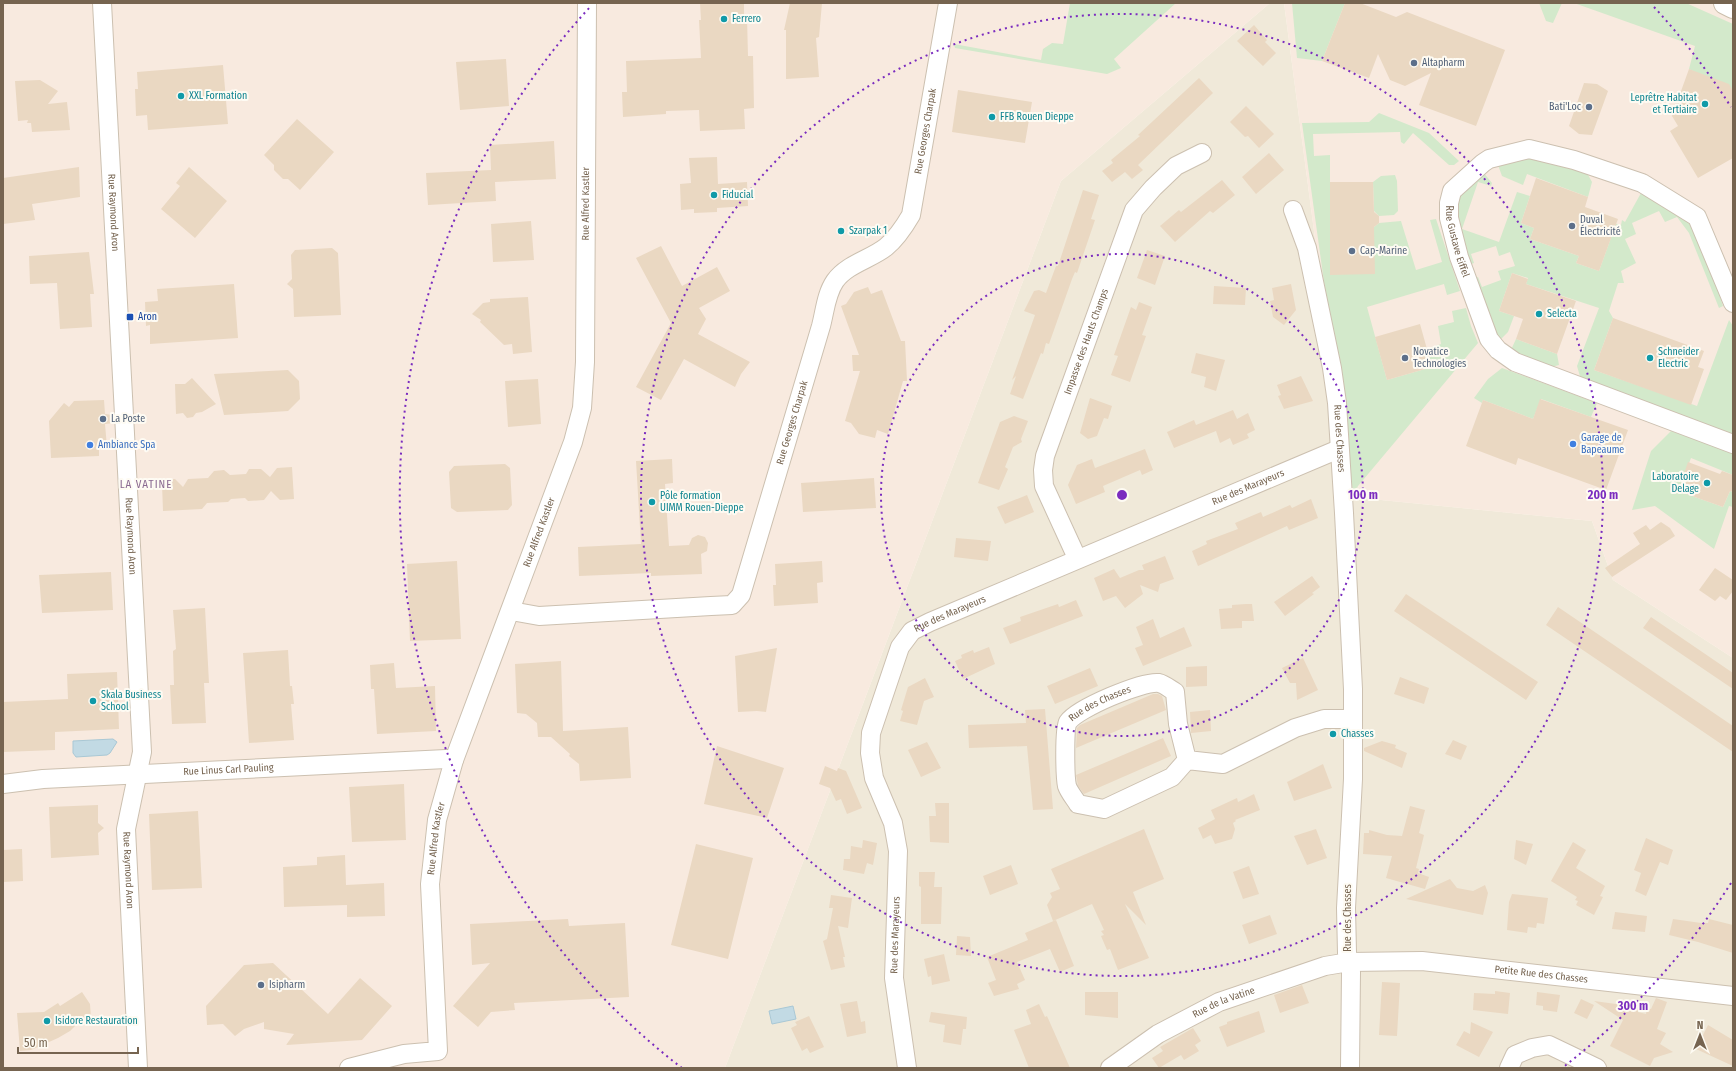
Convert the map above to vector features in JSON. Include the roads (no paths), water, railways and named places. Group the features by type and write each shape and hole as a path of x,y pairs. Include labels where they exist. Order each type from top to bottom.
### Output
{"main road":[{"path":"1725,3 1733,7"}],"street":[{"name":"Rue Raymond Aron","path":"102,3 142,752 126,829 138,1068"},
{"name":"Rue Alfred Kastler","path":"349,1068 404,1054 438,1051 430,884 437,820 454,760 574,442 582,408 585,331 586,3"},
{"name":"Rue Georges Charpak","path":"511,611 539,616 732,605 741,595 821,326 829,293 835,281 848,269 886,247 900,233 911,215 948,3"},
{"name":"Rue Gustave Eiffel","path":"1733,303 1697,217 1642,183 1574,160 1529,150 1489,159 1482,163 1452,191 1449,203 1448,218 1459,257 1490,339 1498,350 1515,362 1733,444"},
{"name":"Impasse des Hauts Champs","path":"1077,558 1044,486 1043,470 1045,456 1134,210 1153,188 1176,166 1202,153"},
{"name":"Rue des Chasses","path":"1293,210 1307,248 1332,368 1337,403 1352,633 1353,779 1346,908 1352,991 1350,1068"},
{"name":"Rue des Marayeurs","path":"907,1068 894,978 897,840 893,823 874,778 870,753 871,733 900,647 912,631 1077,558 1339,449"},
{"name":"Rue des Chasses","path":"1147,683 1161,683 1175,692 1181,736 1187,760 1172,777 1104,809 1078,804 1067,787 1065,738 1067,723 1075,714 1108,698 1147,683"},
{"path":"1187,760 1223,764 1295,728 1324,719 1353,719"},
{"name":"Rue Linus Carl Pauling","path":"3,784 43,779 336,763 446,759 454,760"},
{"name":"Petite Rue des Chasses","path":"1349,962 1422,961 1733,996"},
{"name":"Rue de la Vatine","path":"1110,1068 1158,1034 1219,1002 1325,966 1349,962"},
{"path":"1509,1068 1516,1055 1532,1048 1549,1045 1597,1068"}],"water":[{"path":"113,739 117,742 107,755 76,757 73,753 73,741"},
{"path":"793,1006 796,1019 772,1024 769,1011"}],"place":[{"name":"Ferrero","path":"724,19"},
{"name":"Altapharm","path":"1414,63"},
{"name":"XXL Formation","path":"181,96"},
{"name":"Leprêtre Habitat et Tertiaire","path":"1705,104"},
{"name":"Bati'Loc","path":"1589,107"},
{"name":"FFB Rouen Dieppe","path":"992,117"},
{"name":"Fiducial","path":"714,195"},
{"name":"Duval Électricité","path":"1572,226"},
{"name":"Szarpak 1","path":"841,231"},
{"name":"Cap-Marine","path":"1352,251"},
{"name":"Selecta","path":"1539,314"},
{"name":"Aron","path":"130,317"},
{"name":"Novatice Technologies","path":"1405,358"},
{"name":"Schneider Electric","path":"1650,358"},
{"name":"La Poste","path":"103,419"},
{"name":"Garage de Bapeaume","path":"1573,444"},
{"name":"Ambiance Spa","path":"90,445"},
{"name":"Laboratoire Delage","path":"1707,483"},
{"name":"Pôle formation UIMM Rouen-Dieppe","path":"652,502"},
{"name":"Skala Business School","path":"93,701"},
{"name":"Chasses","path":"1333,734"},
{"name":"Isipharm","path":"261,985"},
{"name":"Isidore Restauration","path":"47,1021"}],"district":[{"name":"LA VATINE","path":"146,484"}]}
